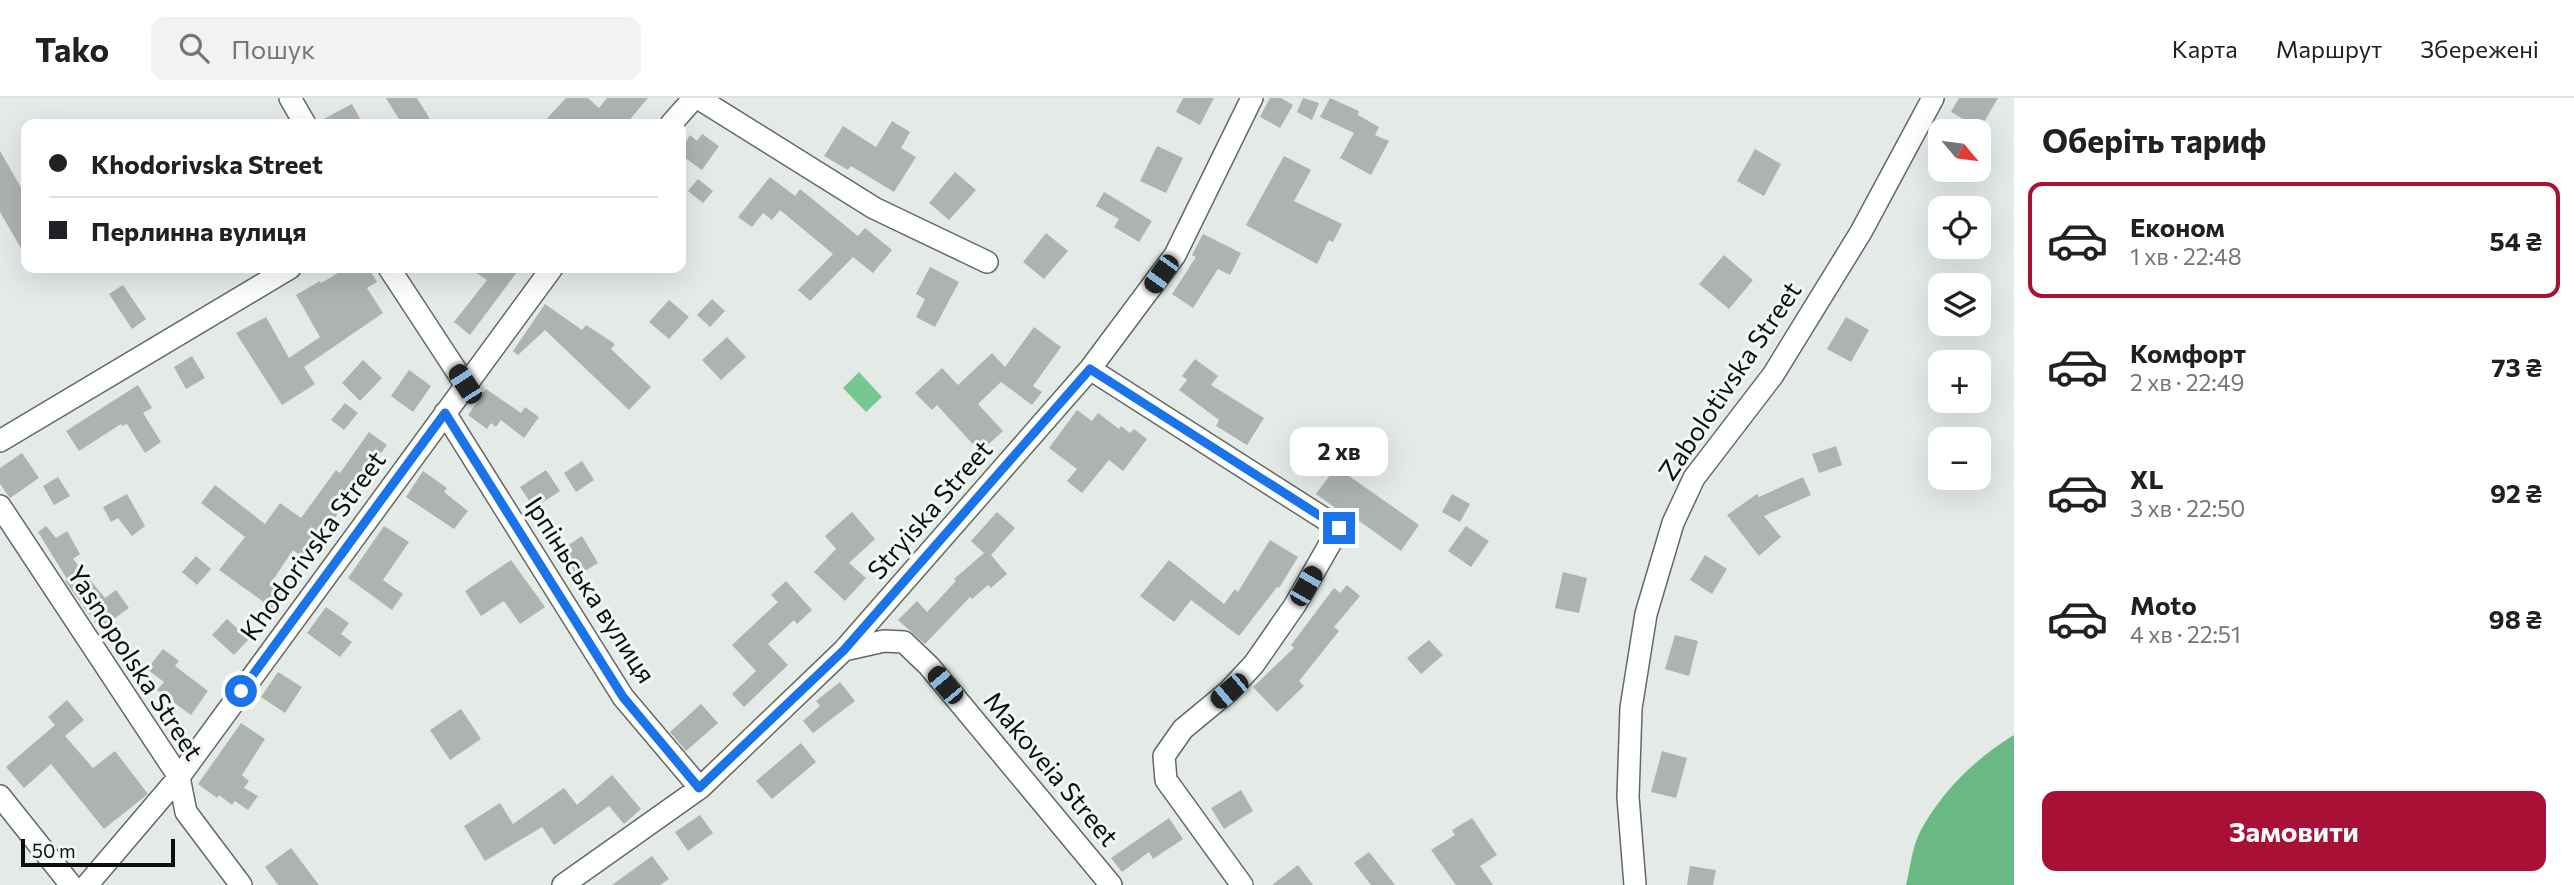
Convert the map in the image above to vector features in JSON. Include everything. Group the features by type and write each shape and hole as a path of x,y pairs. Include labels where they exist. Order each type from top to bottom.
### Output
{"street":[{"path":"676,119 696,98 874,208 987,262"},
{"name":"Stryiska Street","path":"563,885 699,788 844,650 1090,369 1175,255 1252,98"},
{"name":"Zabolotivska Street","path":"1635,885 1628,797 1631,708 1646,614 1673,523 1694,478 1773,375 1861,232 1933,98"},
{"path":"0,441 282,273"},
{"path":"393,273 465,384"},
{"name":"Khodorivska Street","path":"87,885 178,776 548,273"},
{"path":"1090,369 1339,528 1295,605 1254,664 1229,691 1184,729 1164,756 1166,780 1242,885"},
{"name":"Ірпіньська вулиця","path":"445,413 623,697 699,788"},
{"name":"Yasnopolska Street","path":"3,518 178,776 186,812 241,885"},
{"name":"Makoveia Street","path":"844,650 884,640 904,642 929,666 1111,885"},
{"path":"0,796 71,885"}],"shaded area":[{"path":"859,372 882,397 866,412 843,388"},
{"path":"2014,735 2014,885 1906,885 1917,838 1938,803 1973,765"}],"building":[{"path":"386,98 417,98 430,119 399,119"},
{"path":"566,98 588,98 599,108 607,98 648,98 630,119 547,119"},
{"path":"1183,98 1214,98 1200,125 1176,112"},
{"path":"1270,98 1281,98 1293,105 1280,128 1260,117"},
{"path":"1303,98 1319,103 1312,120 1297,112"},
{"path":"1330,98 1359,111 1358,115 1379,127 1375,135 1389,141 1371,175 1340,158 1354,133 1320,117"},
{"path":"1959,98 1998,98 1986,119 1963,119 1951,112"},
{"path":"352,104 360,119 324,119"},
{"path":"892,121 910,132 901,148 916,157 894,192 851,166 848,170 824,156 843,126 876,147"},
{"path":"702,134 719,146 702,170 686,159 686,141 690,135 697,141"},
{"path":"1157,146 1183,158 1166,193 1140,181"},
{"path":"1755,149 1781,164 1764,196 1737,181"},
{"path":"0,151 21,187 21,248 0,212"},
{"path":"1284,156 1311,170 1294,201 1342,224 1333,242 1329,240 1317,264 1246,225"},
{"path":"955,172 976,190 949,220 929,203"},
{"path":"770,177 795,196 800,189 858,236 865,228 892,250 873,273 853,257 810,301 798,290 833,254 780,210 772,220 763,213 752,227 738,217"},
{"path":"698,179 713,191 703,203 688,191"},
{"path":"1104,192 1152,221 1139,242 1114,227 1119,219 1096,206"},
{"path":"1046,233 1068,251 1044,279 1023,262"},
{"path":"1203,234 1241,253 1230,275 1218,269 1193,308 1172,294 1196,257 1192,255"},
{"path":"1724,255 1753,280 1729,309 1699,284"},
{"path":"930,267 959,282 935,327 916,317 925,299 916,294"},
{"path":"338,273 371,273 377,282 367,288 383,313 304,367 315,384 282,405 236,333 266,317 289,358 320,337 296,295 320,281 321,283"},
{"path":"476,273 516,273 470,335 454,322 487,280"},
{"path":"123,285 146,319 132,329 109,294"},
{"path":"712,299 725,311 710,327 697,315"},
{"path":"669,300 689,317 669,339 649,322"},
{"path":"545,304 582,330 586,325 615,344 611,349 651,387 629,410 545,330 518,355 513,351"},
{"path":"1846,317 1869,330 1851,362 1827,349"},
{"path":"1034,327 1061,347 1033,386 1042,392 1032,405 1001,382 978,404 1003,431 980,452 937,405 932,410 915,393 942,368 958,385 992,353 1005,367"},
{"path":"727,337 746,357 721,380 702,360"},
{"path":"192,356 205,378 186,389 174,367"},
{"path":"1195,359 1218,376 1211,385 1264,418 1247,445 1216,426 1219,420 1179,390 1187,380 1182,376"},
{"path":"363,360 382,378 360,401 342,383"},
{"path":"409,370 431,386 413,412 391,396"},
{"path":"138,385 152,408 143,413 161,442 145,453 127,424 121,424 79,451 66,431"},
{"path":"486,389 521,413 525,407 539,417 524,438 501,420 496,427 491,423 487,429 468,415"},
{"path":"345,403 358,413 344,430 331,420"},
{"path":"1077,410 1092,421 1098,413 1119,429 1121,426 1130,433 1134,429 1147,439 1123,471 1109,460 1082,493 1067,481 1077,469 1049,448"},
{"path":"369,432 387,445 305,559 293,550 271,583 283,591 272,608 219,570 245,537 201,503 215,485 265,524 280,503 301,518 336,470 340,473"},
{"path":"1836,446 1842,465 1819,473 1812,454"},
{"path":"22,453 39,478 10,498 0,484 0,468"},
{"path":"582,461 594,480 576,492 564,473"},
{"path":"1336,467 1419,525 1401,551 1344,510 1342,513 1316,494"},
{"path":"546,470 560,491 534,508 520,487"},
{"path":"423,471 447,488 444,492 468,511 454,529 406,497"},
{"path":"58,477 70,496 54,505 43,486"},
{"path":"1803,477 1811,495 1764,516 1781,537 1759,556 1727,515 1757,494 1759,497"},
{"path":"127,494 145,526 132,536 118,518 111,522 103,507"},
{"path":"1452,494 1470,504 1460,522 1442,512"},
{"path":"852,512 875,539 849,563 866,578 845,601 814,572 836,549 825,536"},
{"path":"997,512 1015,528 991,555 1007,574 991,588 988,585 972,599 970,597 925,644 898,620 917,601 927,612 956,581 954,579 984,553 971,541"},
{"path":"46,526 56,538 67,531 80,554 73,559 105,598 116,590 129,608 100,629 65,581 67,579 38,532"},
{"path":"384,526 409,542 383,580 403,594 392,610 348,578"},
{"path":"1466,526 1489,541 1471,567 1448,551"},
{"path":"582,536 598,563 577,576 561,550"},
{"path":"1270,540 1298,557 1279,588 1277,587 1239,636 1191,600 1174,622 1140,596 1169,560 1224,604 1235,589 1238,592"},
{"path":"1705,555 1727,569 1712,594 1690,580"},
{"path":"196,556 211,569 197,585 182,572"},
{"path":"511,560 545,607 520,624 504,601 481,616 465,591"},
{"path":"1563,572 1587,578 1579,613 1555,608"},
{"path":"786,581 812,610 797,624 794,620 768,644 788,665 744,707 732,694 756,671 732,645 778,602 771,595"},
{"path":"1347,585 1360,596 1334,627 1339,631 1299,681 1304,686 1277,712 1253,687 1294,648 1291,645 1334,588 1340,593"},
{"path":"326,607 349,623 341,634 352,642 340,657 307,633"},
{"path":"227,619 249,639 234,655 212,635"},
{"path":"1675,635 1698,641 1689,676 1665,669"},
{"path":"1429,640 1443,655 1421,674 1407,658"},
{"path":"163,649 179,661 175,666 208,691 191,715 157,690 164,682 147,669"},
{"path":"278,672 302,687 285,713 261,697"},
{"path":"840,682 855,701 813,733 803,721 820,706 816,701"},
{"path":"67,700 84,720 65,736 93,768 115,751 148,794 104,829 51,764 24,788 6,767 55,725 48,717"},
{"path":"701,704 718,723 686,751 670,732"},
{"path":"461,709 481,739 450,760 430,730"},
{"path":"241,723 265,739 242,775 249,781 244,788 258,796 248,810 235,801 232,805 219,795 217,798 198,784"},
{"path":"801,743 816,762 772,799 756,781"},
{"path":"1662,751 1687,758 1676,798 1651,792"},
{"path":"612,775 641,809 624,824 609,806 554,845 542,827 485,861 464,826 500,803 513,824 564,788 577,805"},
{"path":"1241,790 1253,811 1224,829 1211,808"},
{"path":"700,815 713,833 688,851 675,832"},
{"path":"1169,818 1183,839 1153,859 1149,852 1122,872 1111,858"},
{"path":"1472,818 1497,855 1480,866 1493,885 1456,885 1431,850 1455,835 1452,830"},
{"path":"291,848 319,885 278,885 265,867"},
{"path":"1369,852 1395,885 1371,885 1354,863"},
{"path":"652,856 669,879 660,885 612,885"},
{"path":"1298,865 1313,885 1272,885"},
{"path":"1690,866 1716,870 1713,885 1687,885"}],"route":[{"path":"241,691 445,413 623,697 699,788 844,650 1090,369 1339,528"}]}
